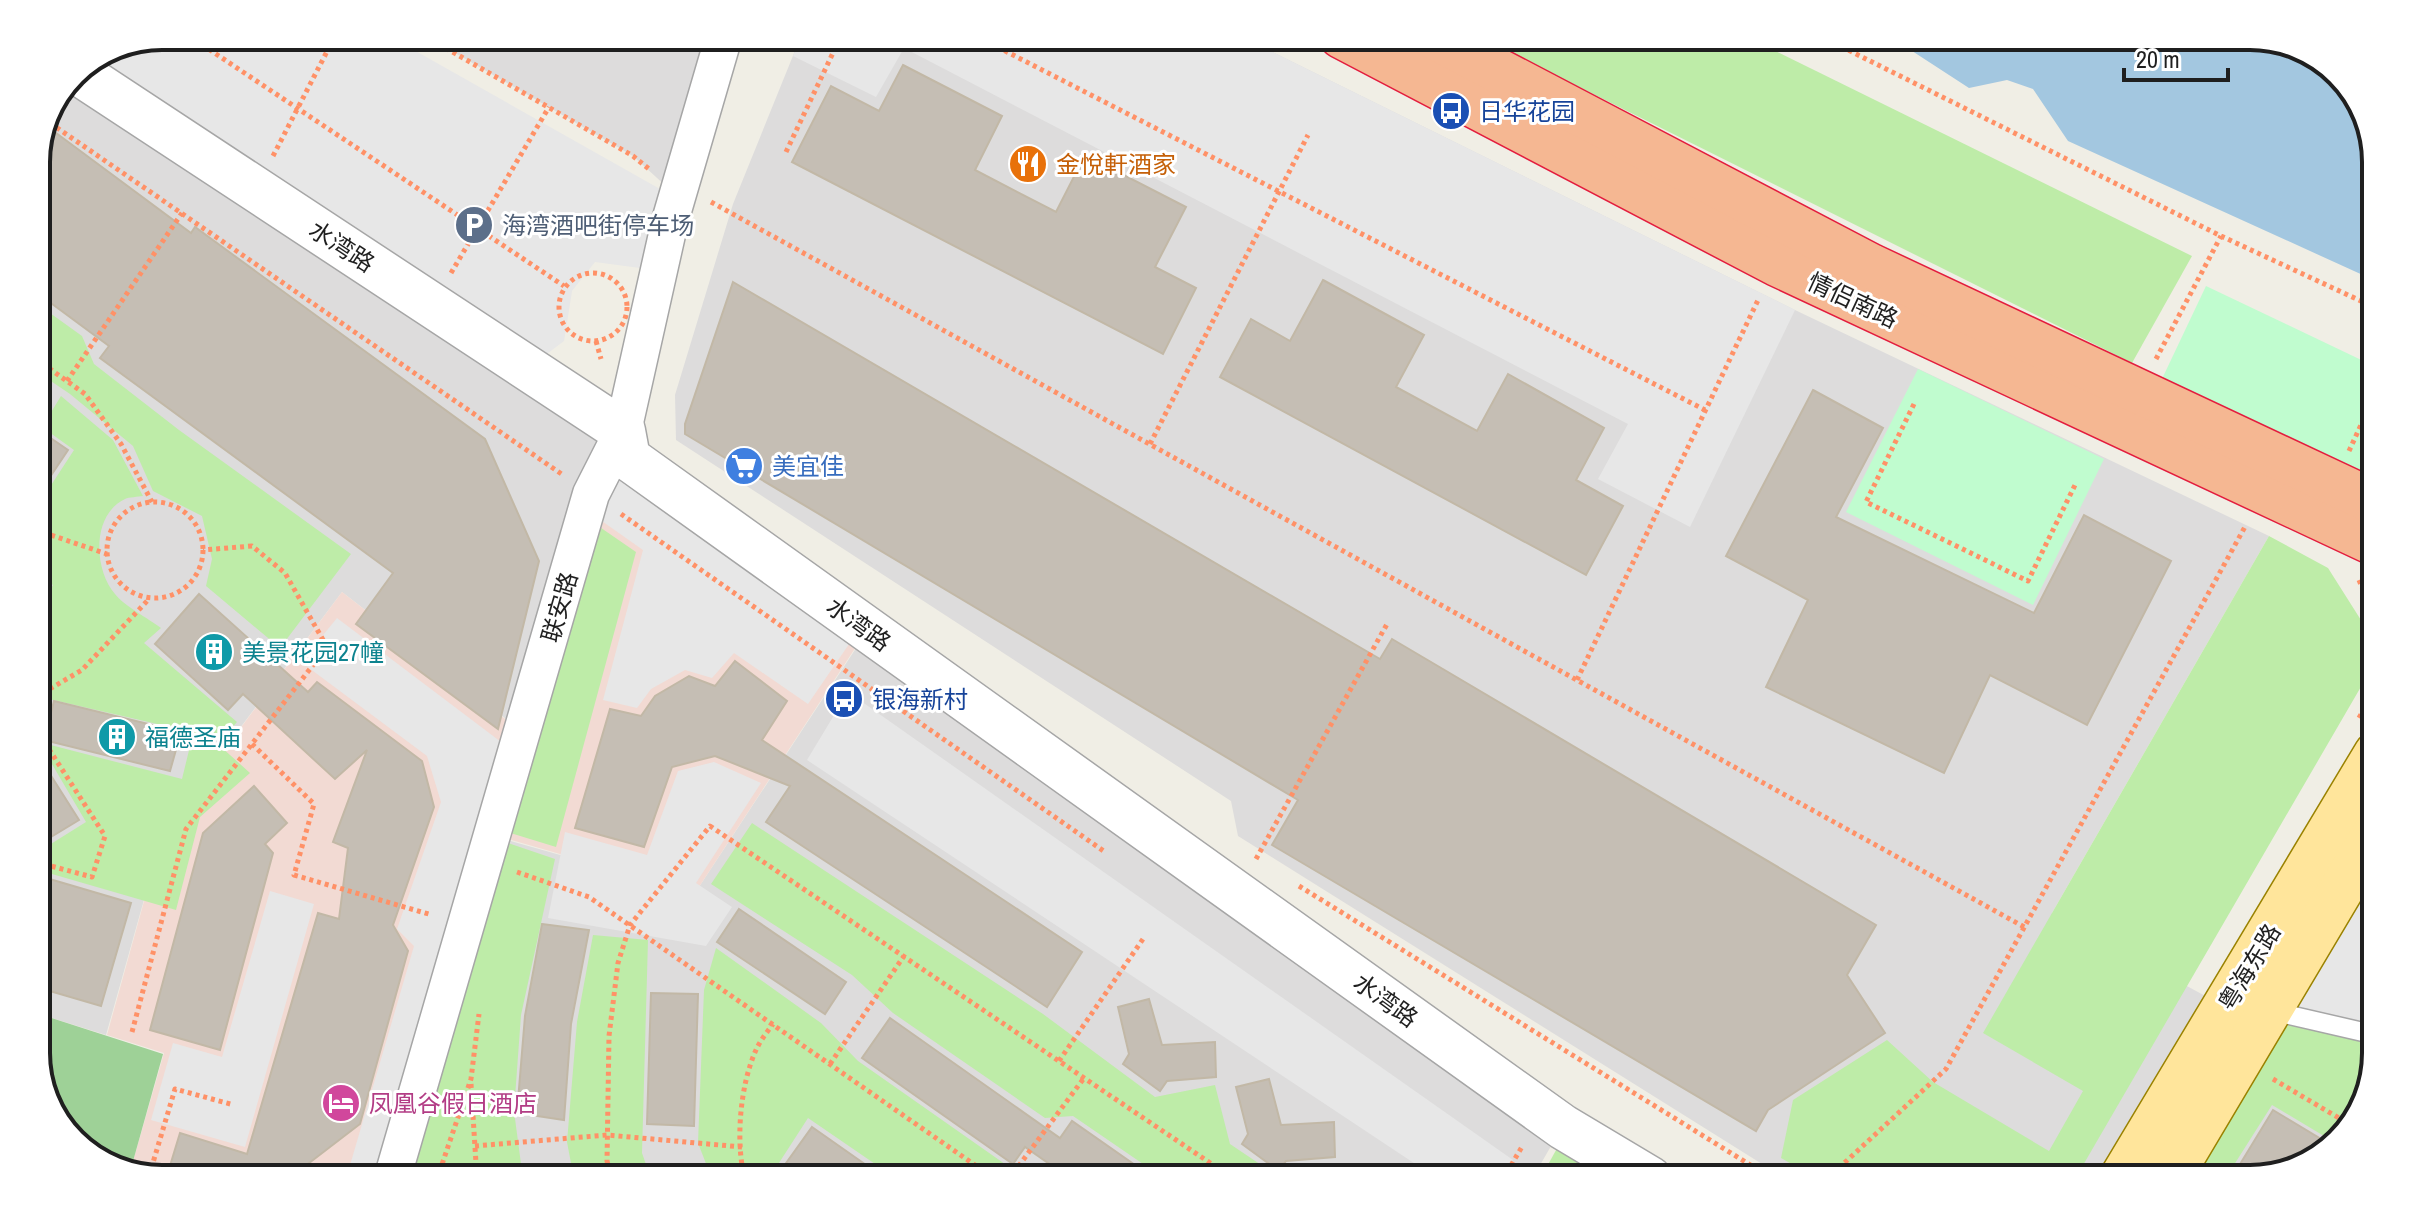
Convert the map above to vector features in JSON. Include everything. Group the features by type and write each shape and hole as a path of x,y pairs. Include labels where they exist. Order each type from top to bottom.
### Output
{"highway":[{"name":"情侣南路","path":"1368,50 1777,264 2264,493 2362,524"},
{"name":"情侣南路","path":"1459,50 1871,266 2334,484 2362,522"}],"main road":[{"name":"粤海东路","path":"2175,1165 2252,1000 2362,782"},
{"name":"粤海东路","path":"2131,1165 2362,850"}],"street":[{"name":"联安路","path":"396,1165 591,494 623,431 694,197 721,50"},
{"name":"水湾路","path":"87,79 623,431 628,458 1552,1119 1597,1165"}],"lane":[{"path":"2252,1000 2362,1031"}],"path":[{"path":"210,50 564,286"},
{"path":"267,166 328,50"},
{"path":"449,50 633,156 694,197 1150,444 2026,928"},
{"path":"786,152 834,50"},
{"path":"1003,50 1705,410"},
{"path":"1848,50 2221,236 2362,301"},
{"path":"444,284 549,107"},
{"path":"56,127 1107,853"},
{"path":"1150,444 1308,135"},
{"path":"67,381 182,213"},
{"path":"2138,392 2221,236"},
{"path":"1577,680 1777,264"},
{"path":"583,273 606,274 623,290 626,301 623,324 607,338 596,341 574,336 560,319 559,297 564,286 583,273"},
{"path":"50,369 85,394 121,444 152,502"},
{"path":"1914,404 1866,502 2028,581 2076,483"},
{"path":"2334,484 2362,423"},
{"path":"1842,1165 1946,1069 2264,493"},
{"path":"152,502 182,510 200,534 203,550 201,566 193,580 181,591 165,598 149,598 120,584 111,570 107,554 114,525 125,513 152,502"},
{"path":"50,535 107,554"},
{"path":"132,1032 186,829 327,647 285,573 252,546 203,550"},
{"path":"50,689 82,670 149,598"},
{"path":"1256,859 1387,624"},
{"path":"252,744 314,804 294,875 467,925"},
{"path":"50,751 105,836 92,877 50,866"},
{"path":"608,1165 609,1036 618,963 630,925 710,826 1213,1165"},
{"path":"512,870 589,897 975,1165"},
{"path":"1059,1061 1143,939"},
{"path":"830,1064 904,956"},
{"path":"2252,1000 2273,1079 2340,1119"},
{"path":"744,1165 740,1126 745,1083 756,1050 773,1024"},
{"path":"1019,1165 1084,1078"},
{"path":"471,1079 476,1165"},
{"path":"153,1164 175,1089 234,1105"},
{"path":"475,1146 607,1135 742,1147"},
{"path":"1524,1142 1536,1150"}],"shaded area":[{"name":"海湾酒吧街停车场","path":"414,50 660,189 640,268 595,262 572,291 564,341 518,376 86,81 106,65 147,51"},
{"path":"450,50 712,50 668,188 633,156"},
{"path":"795,50 1268,50 1795,310 2269,536 2052,913 2209,998 2362,1048 2361,1068 2351,1103 2339,1121 2318,1142 2293,1157 2265,1164 1764,1165 1238,836 1231,801 676,440 675,395 733,204"},
{"path":"795,50 903,50 876,97 793,56"},
{"path":"908,50 1268,50 1795,310 1690,527 1598,479 1628,424"},
{"path":"80,86 605,442 523,732 342,592 189,796 174,793 106,1035 50,1017 50,154 61,112"},
{"path":"606,443 867,630 695,893 494,835 395,1165 162,1165 133,1161 164,1053 107,1035 174,793 189,797 342,592 522,732"},
{"path":"609,454 858,631 808,704 734,653 712,678 685,670 651,689 637,708 603,700 643,550 592,514"},
{"path":"337,618 509,748 388,1165 350,1165 414,946 397,929 441,802 427,756 301,662"},
{"path":"868,630 1562,1127 1540,1165 397,1165 493,836 695,893"},
{"path":"848,692 1513,1160 1509,1165 1417,1165 807,760"},
{"path":"714,762 761,783 696,883 732,907 706,946 548,918 565,832 647,855 678,771"},
{"path":"2362,867 2362,1026 2278,1008"},
{"path":"270,891 314,904 245,1147 151,1120 173,1043 222,1057"}],"green space":[{"path":"1505,50 1773,50 2192,256 2132,363"},
{"path":"2206,286 2362,360 2362,476 2161,381"},
{"path":"50,313 82,336 94,364 179,430 351,554 280,648 206,586 212,559 202,516 153,491 133,446 50,380"},
{"path":"1918,369 2104,459 2033,605 1846,512"},
{"path":"61,396 113,440 143,496 125,499 106,517 99,544 103,571 108,584 124,603 161,628 144,643 237,722 222,739 50,699 50,590 53,585 50,583 50,487 74,450 50,433 50,414"},
{"path":"591,521 636,552 556,847 507,832"},
{"path":"2269,536 2328,568 2362,622 2362,685 2083,1165 1793,1165 1781,1158 1793,1100 1887,1040 1933,1082 2049,1151 2083,1091 1983,1033"},
{"path":"192,738 220,746 250,773 200,817 176,910 50,873 50,844 86,822 50,761 50,745 182,779"},
{"path":"752,823 1043,1014 1155,1097 1215,1085 1230,1144 1261,1165 1145,1165 1073,1116 1045,1118 893,1013 852,975 711,884"},
{"path":"496,839 555,859 521,1015 514,1111 521,1165 400,1165"},
{"path":"593,935 648,940 642,1153 646,1165 571,1165 567,1142 577,1022"},
{"path":"716,948 821,1023 858,1061 1006,1165 877,1165 808,1118 778,1165 707,1165 698,1143 704,990"},
{"path":"2273,1016 2362,1038 2361,1068 2351,1103 2324,1136 2272,1105 2234,1165 2184,1165"},
{"path":"50,1018 163,1054 133,1161 126,1159 112,1154 88,1137 61,1103 50,1061"},
{"path":"1565,1134 1616,1165 1548,1165"}],"water":[{"path":"1911,50 2250,50 2300,61 2334,88 2351,112 2356,126 2362,154 2362,275 2068,141 2033,89 2007,80 1969,88"}],"building":[{"path":"903,65 1002,116 975,170 1056,212 1085,155 1186,207 1155,267 1196,288 1163,354 792,162 831,86 879,111"},
{"path":"54,132 191,233 195,227 485,439 539,561 498,729 356,624 393,573 100,358 109,346 50,302 50,154"},
{"path":"1323,280 1424,335 1396,387 1477,431 1508,374 1604,428 1576,480 1623,506 1586,575 1220,377 1251,319 1290,341"},
{"path":"733,282 1380,659 1392,639 1876,925 1847,975 1885,1033 1768,1110 1756,1131 1272,845 1298,800 685,434 685,424"},
{"path":"1813,390 1883,428 1836,517 2034,613 2084,515 2171,561 2087,725 1990,675 1944,773 1766,687 1808,600 1726,556"},
{"path":"50,438 68,450 50,477"},
{"path":"199,594 308,692 317,682 422,761 434,807 393,925 408,951 360,1124 307,1165 170,1165 180,1133 247,1154 318,913 339,919 348,848 333,842 367,750 335,779 243,694 228,710 155,644"},
{"path":"735,661 787,701 762,740 1082,952 1047,1007 766,822 790,786 715,756 672,767 644,847 575,828 610,709 641,716 655,696 689,676 715,686"},
{"name":"福德圣庙","path":"54,701 181,732 170,771 50,741 50,717"},
{"path":"50,774 79,820 50,838"},
{"path":"254,786 287,823 265,844 273,853 220,1050 150,1030 203,833"},
{"path":"50,879 131,903 101,1006 50,991"},
{"path":"739,909 846,982 825,1014 717,942"},
{"path":"542,924 589,930 571,1024 564,1120 517,1113 525,1016"},
{"path":"651,993 698,994 694,1126 647,1124"},
{"path":"1149,999 1162,1045 1215,1042 1216,1077 1167,1081 1160,1091 1123,1064 1129,1054 1118,1007"},
{"path":"890,1018 1060,1138 1072,1121 1135,1165 1051,1165 1025,1147 1013,1164 862,1058"},
{"path":"1269,1079 1281,1125 1334,1122 1335,1157 1271,1165 1242,1144 1248,1134 1236,1087"},
{"path":"2273,1110 2321,1139 2293,1157 2265,1164 2240,1165"},
{"path":"812,1127 866,1165 785,1165"}],"place":[{"name":"日华花园","path":"1451,111"},
{"name":"金悅軒酒家","path":"1028,164"},
{"name":"海湾酒吧街停车场","path":"474,225"},
{"name":"美宜佳","path":"744,466"},
{"name":"美景花园27幢","path":"214,652"},
{"name":"银海新村","path":"844,699"},
{"name":"福德圣庙","path":"117,737"},
{"name":"凤凰谷假日酒店","path":"341,1103"}]}
